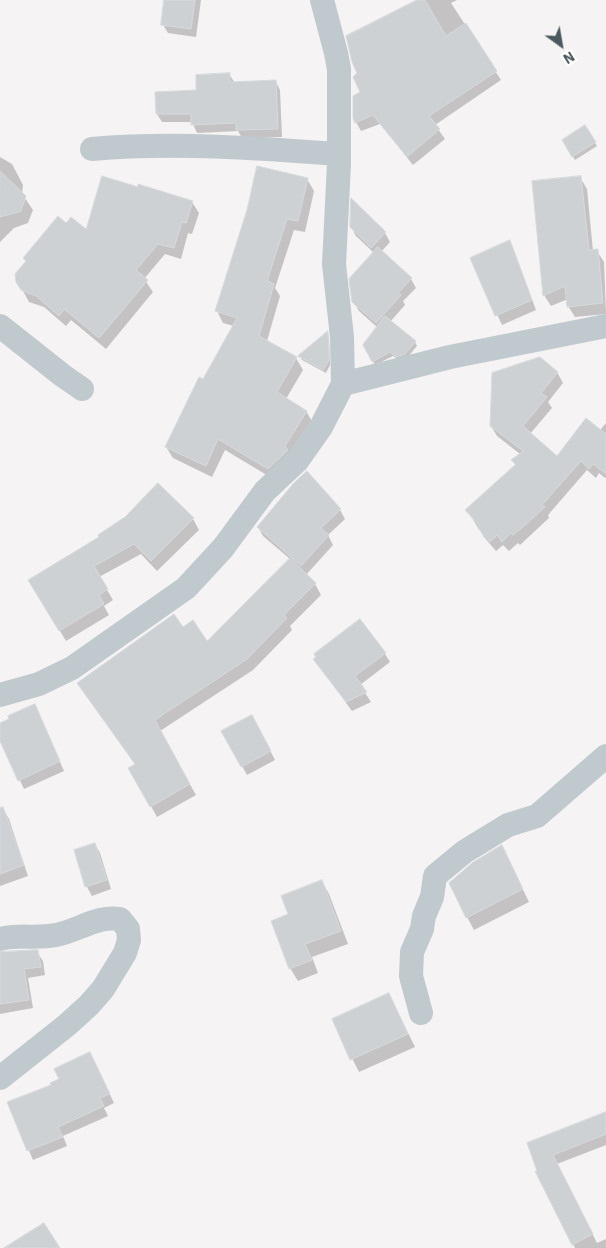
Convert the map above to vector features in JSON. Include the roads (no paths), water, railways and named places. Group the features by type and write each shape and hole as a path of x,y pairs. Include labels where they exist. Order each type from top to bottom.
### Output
{"street":[{"path":"0,695 39,684 72,668 186,588 223,548 264,490 297,461 322,427 343,384 342,337 334,264 339,69 322,0"},
{"path":"92,149 128,146 249,147 338,154"},
{"path":"0,326 82,389"},
{"path":"343,384 450,357 606,326"},
{"path":"421,1012 411,976 412,952 422,930 424,916 432,897 435,876 464,852 508,825 537,816 606,756"},
{"path":"0,939 8,937 54,936 110,917 120,919 128,929 129,940 125,952 103,989 89,1005 0,1078"}]}
